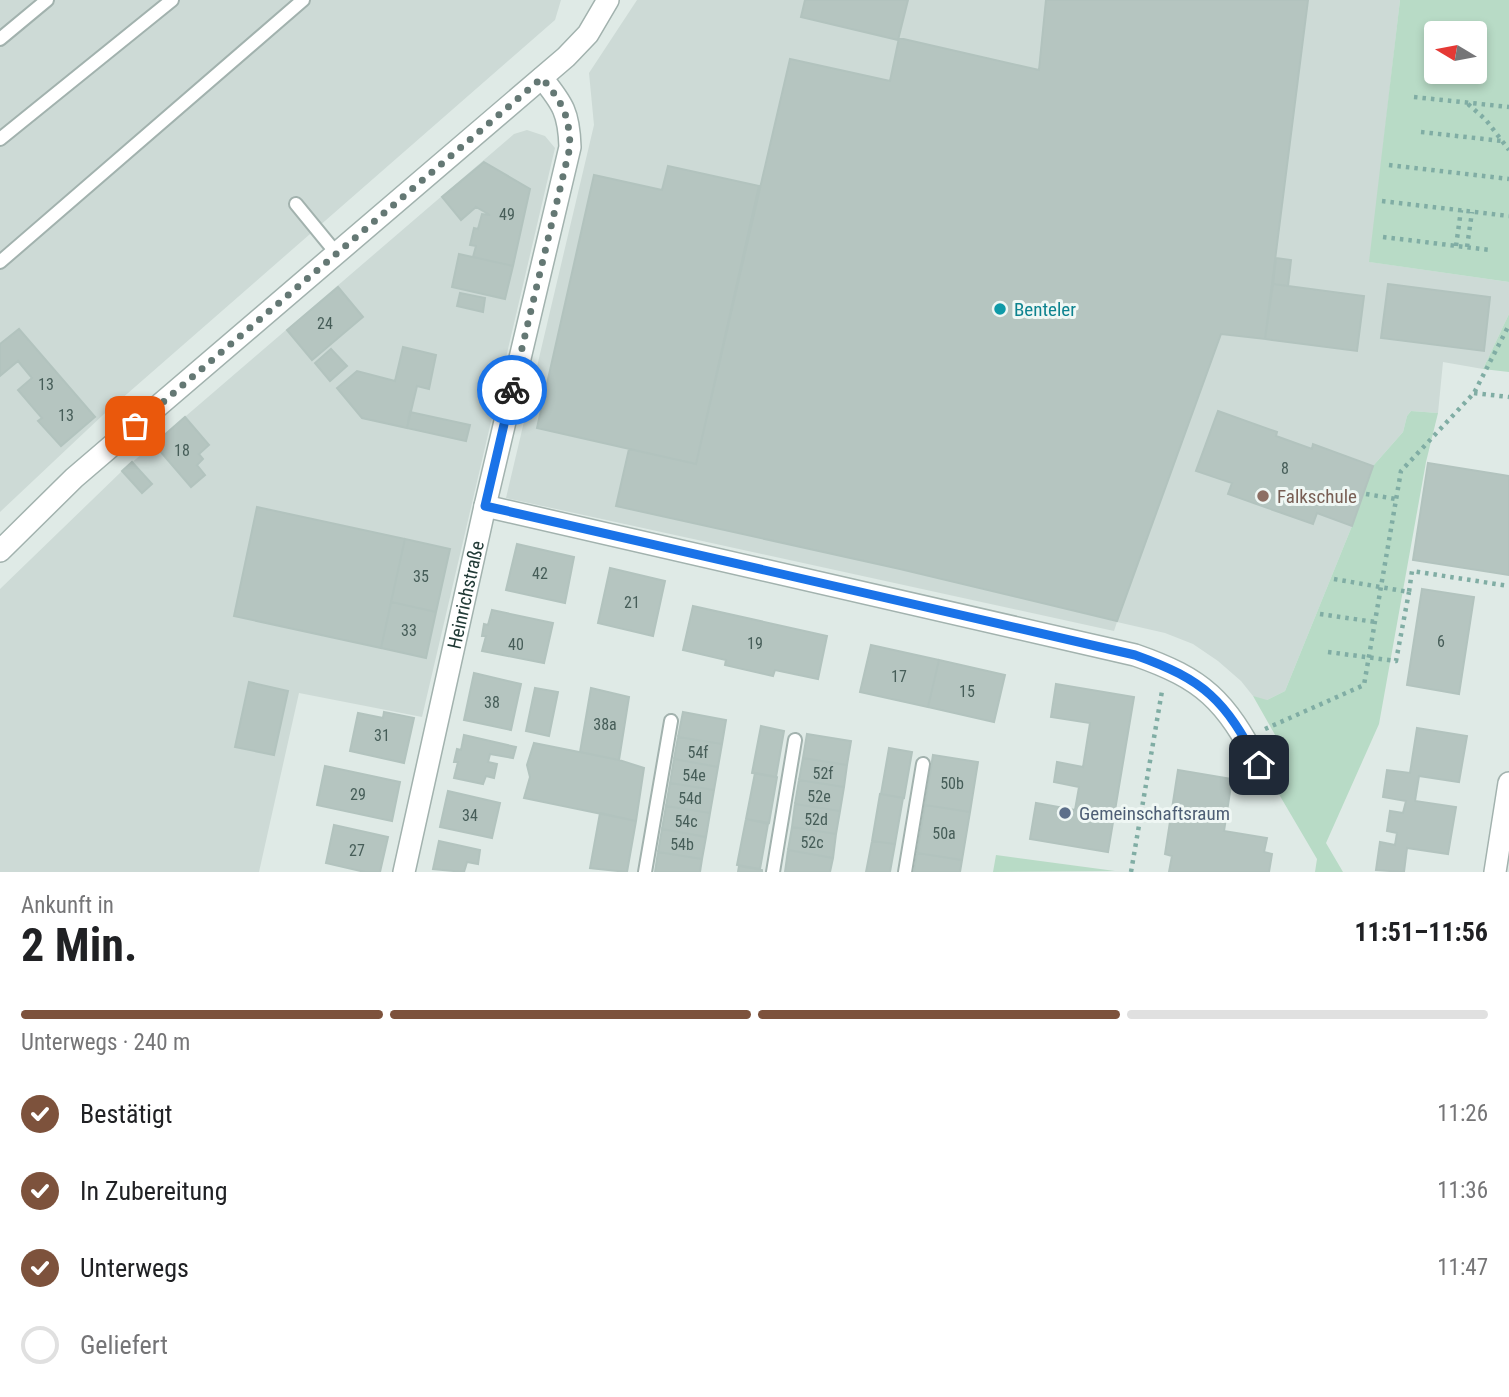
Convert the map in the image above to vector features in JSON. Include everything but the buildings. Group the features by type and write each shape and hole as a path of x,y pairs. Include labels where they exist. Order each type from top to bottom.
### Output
{"street":[{"path":"0,551 74,478 566,57 588,34 608,0"},
{"name":"Heinrichstraße","path":"404,872 485,506 570,147 569,121 559,99 542,78"},
{"path":"485,506 1135,655 1185,675 1210,693 1229,714 1259,765"},
{"path":"1495,872 1509,783"}],"lane":[{"path":"0,39 47,0"},
{"path":"0,139 172,0"},
{"path":"0,262 303,0"},
{"path":"296,204 337,254"},
{"path":"645,872 671,721"},
{"path":"773,872 795,740"},
{"path":"905,872 923,764"}],"path":[{"path":"1414,97 1509,107"},
{"path":"1467,102 1486,120 1509,150"},
{"path":"1421,132 1502,141"},
{"path":"1389,165 1509,179"},
{"path":"1382,201 1509,216"},
{"path":"1456,246 1461,210"},
{"path":"1467,247 1472,212"},
{"path":"1383,237 1490,250"},
{"path":"1245,738 1364,685 1401,471 1474,393 1509,325"},
{"path":"1474,393 1509,397"},
{"path":"1366,494 1396,499"},
{"path":"1328,652 1396,661 1412,571 1509,586"},
{"path":"1334,579 1409,592"},
{"path":"1320,614 1375,622"},
{"path":"1131,872 1167,666"}],"shaded area":[{"path":"0,0 561,0 555,20 104,414 0,512"},
{"path":"637,0 1400,0 1370,262 1509,282 1509,314 1483,369 1443,362 1438,413 1411,411 1403,432 1373,466 1352,526 1285,691 1267,700 1260,700 1218,661 1193,644 1165,633 1117,622 1114,631 506,498 594,125 589,73"},
{"path":"527,130 545,136 555,148 422,717 299,693 259,872 0,872 0,589 122,471 514,134"}],"green space":[{"path":"1400,0 1509,0 1509,282 1369,262"},
{"path":"1509,314 1509,372 1483,369"},
{"path":"1411,411 1438,413 1426,462 1379,724 1326,843 1343,872 1315,872 1317,859 1267,774 1281,775 1269,745 1278,740 1253,696 1267,700 1285,691 1352,526 1373,466 1403,432"},
{"path":"996,855 1115,871 993,872"}],"way so far":[{"path":"135,426 542,78 559,99 569,121 570,147 512,390"}],"place":[{"name":"Benteler","path":"1000,309"},
{"name":"Falkschule","path":"1263,496"},
{"name":"Gemeinschaftsraum","path":"1065,813"}],"route":[{"path":"512,390 485,506 1135,655 1167,666 1203,686 1229,714 1259,765"}]}
